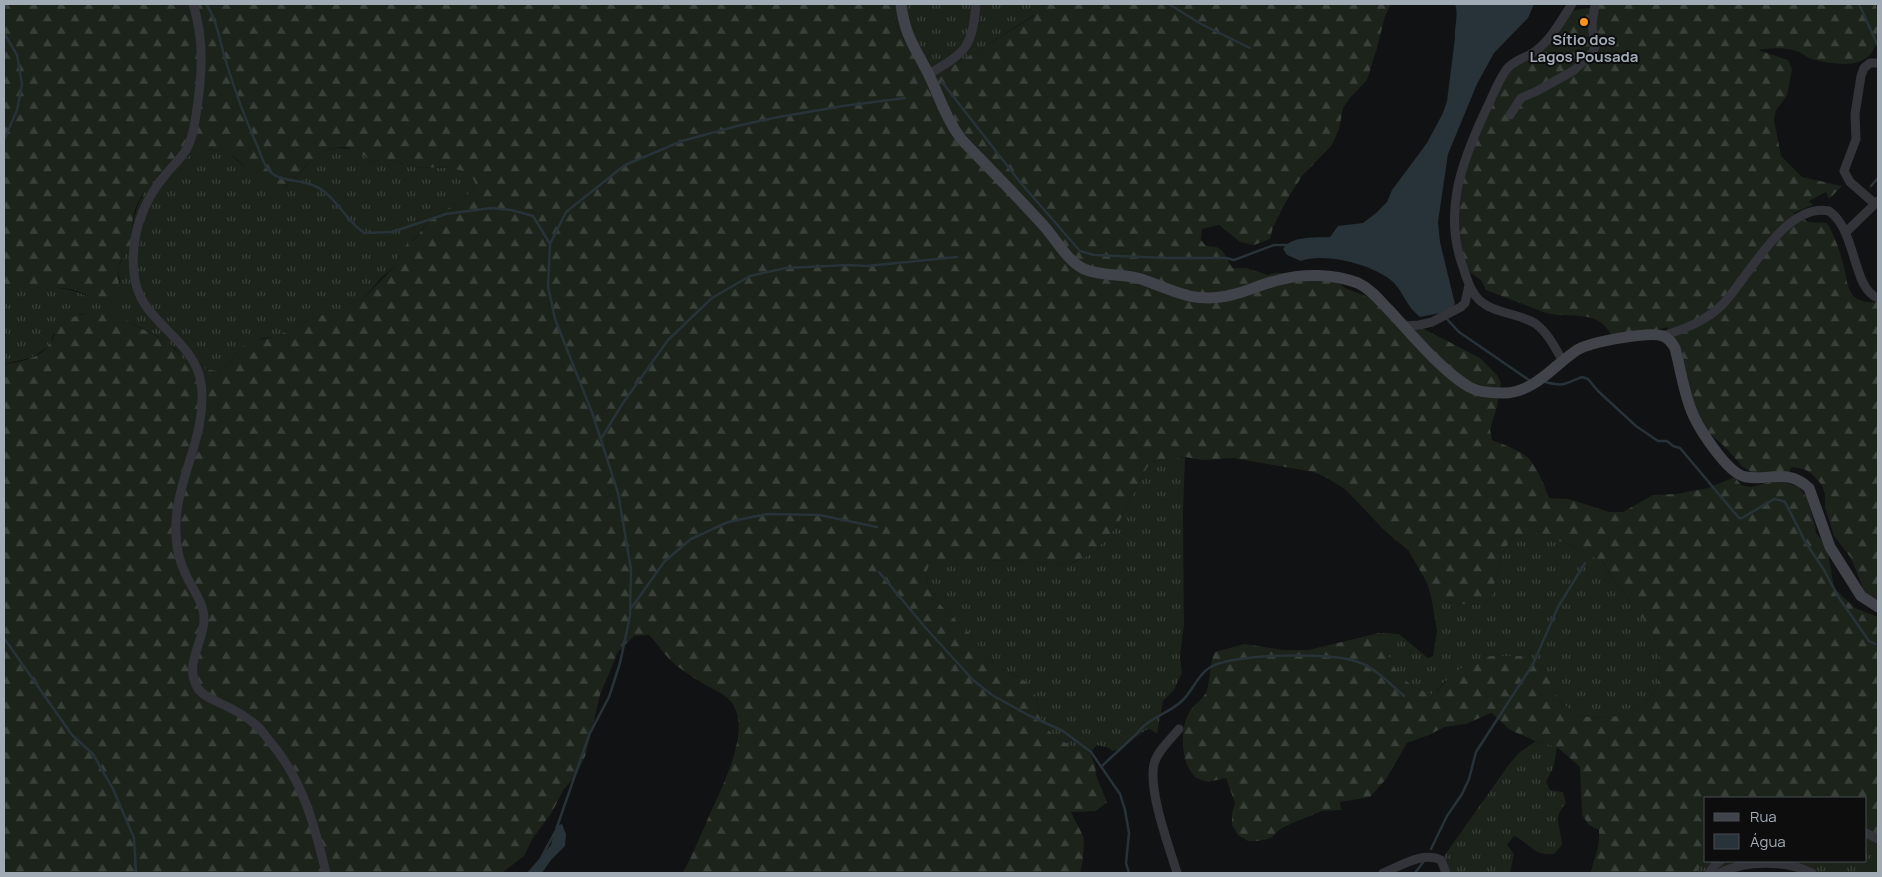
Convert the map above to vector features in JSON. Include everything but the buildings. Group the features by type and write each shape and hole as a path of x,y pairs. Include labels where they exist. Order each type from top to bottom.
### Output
{"street":[{"path":"193,4 199,26 202,60 201,80 191,141 182,156 165,175 148,200 137,227 133,256 134,276 141,301 190,356 200,380 202,397 201,417 196,443 179,499 176,520 178,553 188,579 201,604 204,616 204,626 192,668 193,676 198,688 205,695 232,709 258,726 283,756 307,806 326,873"},
{"path":"901,4 907,33 929,74 946,116 962,140 1041,222 1074,263 1082,268 1098,273 1140,279 1194,298 1209,299 1230,296 1291,277 1318,276 1357,283 1366,287 1425,348 1470,388 1490,392 1512,393 1533,384 1579,349 1592,344 1629,337 1662,336 1694,325 1723,304 1770,242 1791,224 1815,211 1828,211 1834,215 1846,232 1862,281 1868,292 1878,298"},
{"path":"929,74 953,60 966,48 972,33 976,4"},
{"path":"1563,361 1545,333 1537,325 1481,302 1476,298 1469,285 1457,247 1453,224 1458,184 1465,158 1506,71 1511,65 1544,44 1572,4"},
{"path":"1510,115 1521,98 1573,71 1591,55 1595,47 1592,25 1595,4"},
{"path":"1846,232 1876,202 1850,182 1844,171 1856,139 1855,114 1862,72 1870,63 1878,63"},
{"path":"1404,326 1432,322 1461,307 1465,303 1469,285"},
{"path":"1662,336 1670,340 1675,348 1694,419 1723,461 1735,473 1746,477 1775,476 1793,478 1803,482 1814,500 1830,547 1861,596 1878,607"},
{"path":"1177,873 1156,800 1154,765 1157,757 1179,730"},
{"path":"1383,873 1428,856 1441,860 1446,873"},
{"path":"1709,873 1719,862"},
{"path":"1720,873 1741,866 1776,864 1797,866 1812,873"}],"green space":[{"path":"4,4 892,4 896,25 921,70 941,72 1034,16 1034,4 1391,4 1385,16 1367,80 1343,108 1339,129 1332,145 1302,176 1288,198 1273,227 1270,239 1254,245 1240,242 1219,225 1202,229 1201,240 1206,246 1213,246 1221,250 1233,268 1246,268 1268,275 1275,273 1326,273 1345,288 1373,299 1401,317 1480,358 1497,375 1501,383 1497,407 1490,429 1492,440 1510,447 1530,460 1540,476 1549,498 1569,499 1609,512 1623,512 1653,495 1676,494 1708,488 1735,477 1741,485 1751,487 1777,480 1799,487 1807,498 1816,533 1827,547 1834,588 1855,608 1878,617 1878,842 1867,837 1867,797 1704,797 1705,862 1695,873 1591,873 1598,848 1599,830 1589,825 1582,815 1580,767 1557,747 1536,741 1510,730 1492,713 1466,724 1444,727 1407,743 1386,779 1370,797 1340,802 1341,810 1322,811 1290,824 1279,830 1271,838 1248,841 1238,835 1232,825 1235,803 1226,778 1208,782 1196,778 1185,759 1183,738 1185,723 1190,711 1207,690 1215,652 1244,644 1284,650 1308,650 1379,633 1397,672 1420,690 1433,695 1455,672 1475,660 1491,656 1522,656 1544,668 1559,700 1577,716 1603,718 1633,711 1648,701 1657,687 1660,667 1659,644 1645,621 1610,575 1603,562 1573,546 1537,533 1512,538 1502,554 1491,597 1484,604 1450,602 1431,596 1427,583 1409,551 1386,532 1345,489 1327,478 1314,472 1233,458 1202,460 1185,457 1151,462 1117,526 1094,552 1070,564 990,560 932,560 927,571 929,588 934,596 972,636 987,657 999,668 1022,679 1030,686 1043,723 1048,729 1067,744 1090,753 1095,765 1096,775 1107,802 1096,811 1071,812 1084,838 1083,860 1080,873 683,873 728,773 737,742 739,727 737,713 728,699 669,659 649,635 634,636 618,652 600,695 586,754 577,774 564,789 524,856 502,873 4,873 4,364 22,361 45,350 51,343 60,325 65,321 78,315 102,311 115,313 162,339 173,347 184,360 196,362 205,369 217,371 227,366 241,347 251,341 275,337 307,321 363,299 395,266 400,250 417,237 429,220 463,199 472,191 475,183 470,173 451,168 415,167 385,159 371,162 352,149 343,147 325,151 308,164 288,184 274,186 259,180 226,152 216,149 206,150 187,157 168,168 152,182 140,198 133,218 131,245 119,264 119,295 97,300 75,290 63,288 4,290"},
{"path":"892,4 1034,4 1034,15 941,72 921,70 896,25"},
{"path":"1593,4 1876,4 1878,25 1876,44 1867,58 1858,62 1847,64 1823,62 1809,58 1800,52 1787,49 1772,48 1758,50 1788,60 1792,69 1787,96 1776,110 1774,120 1781,156 1802,177 1842,186 1829,199 1826,192 1809,201 1813,205 1793,213 1808,222 1827,223 1838,247 1848,286 1854,297 1868,302 1878,302 1878,604 1865,593 1851,558 1834,536 1825,507 1825,494 1822,485 1811,473 1804,469 1792,467 1788,474 1755,474 1743,467 1709,433 1694,411 1684,375 1682,353 1673,353 1667,327 1651,332 1611,335 1599,321 1591,318 1546,313 1486,290 1481,280 1458,264 1450,219 1457,175 1504,70 1538,52 1570,11 1589,8"},
{"path":"334,148 355,149 371,162 385,159 415,167 451,168 470,173 475,183 472,191 463,199 429,220 417,236 401,250 395,266 381,278 363,299 307,321 275,337 263,338 241,347 227,366 217,371 205,369 196,362 184,360 175,348 156,335 124,320 114,313 103,312 80,314 53,335 50,345 40,352 30,358 4,364 4,290 56,288 66,289 86,296 120,283 118,266 131,246 134,217 138,205 147,187 162,172 201,150 220,149 229,153 259,180 285,186 317,154"},
{"path":"1185,457 1183,513 1184,625 1180,656 1182,673 1174,690 1163,701 1157,734 1150,729 1146,730 1118,750 1112,751 1109,748 1097,745 1090,753 1060,740 1048,729 1043,723 1030,686 1022,679 999,668 991,661 972,636 940,604 929,588 927,570 932,560 990,560 1071,564 1094,552 1117,526 1151,462"},
{"path":"1537,533 1573,546 1602,561 1659,644 1660,667 1657,687 1648,701 1633,711 1603,718 1577,716 1559,700 1544,668 1445,681 1433,695 1420,690 1403,678 1393,664 1379,633 1399,634 1428,658 1433,656 1437,631 1431,596 1457,603 1484,604 1491,597 1502,554 1512,538"},
{"path":"1536,741 1557,747 1554,766 1546,782 1550,790 1563,792 1566,803 1558,818 1562,845 1554,854 1541,853 1514,836 1507,845 1514,854 1510,873 1443,873 1442,859 1510,763 1520,752"},
{"path":"1867,837 1878,842 1878,873 1804,873 1788,866 1755,866 1716,873 1695,873 1705,862 1867,862"}],"water":[{"path":"1455,4 1534,4 1528,18 1494,53 1477,84 1448,154 1438,222 1440,242 1455,304 1450,311 1420,317 1394,283 1375,271 1336,259 1323,258 1301,261 1287,255 1283,249 1292,241 1298,239 1330,237 1338,226 1363,223 1387,202 1392,190 1427,143 1443,113 1447,101 1455,38 1457,12"},
{"path":"562,824 566,834 565,846 551,860 542,873 527,873 551,845 556,826"}],"waterway":[{"path":"206,4 216,26 230,75 244,114 264,162 272,173 283,179 309,184 322,190 329,195 364,233 392,232 446,214 491,208 511,210 533,216 550,244"},
{"path":"1169,4 1201,24 1250,48"},
{"path":"1859,4 1878,46"},
{"path":"4,33 17,55 22,84 17,110 4,140"},
{"path":"942,82 1020,182 1080,251 1094,255 1226,258 1234,260 1274,245 1287,245"},
{"path":"557,827 589,735 609,697 620,663 630,616 631,569 618,493 593,415 555,319 548,286 550,244 566,212 625,165 682,141 773,118 905,98"},
{"path":"1871,186 1878,178"},
{"path":"601,439 623,403 668,340 712,298 750,276 786,268 867,266 957,257"},
{"path":"1445,317 1459,332 1529,380"},
{"path":"1545,382 1561,384 1582,377 1588,379 1598,391 1636,426 1658,441 1667,441 1673,446 1680,448 1739,518 1774,499 1785,502 1806,543 1824,570 1839,598 1869,641 1875,644"},
{"path":"630,610 664,562 691,539 728,522 767,514 819,515 877,527"},
{"path":"1431,849 1447,816 1462,794 1469,779 1476,752 1533,664 1558,607 1585,563"},
{"path":"879,572 924,626 973,680 992,695 1028,715 1063,731 1091,752 1120,794 1129,833 1126,863 1129,873"},
{"path":"4,638 72,735 93,754 113,789 134,838 136,873"},
{"path":"1101,767 1145,725 1183,700 1205,671 1221,663 1238,659 1282,656 1345,659 1371,668 1404,696"},
{"path":"541,858 555,832"},
{"path":"1415,873 1424,861"}],"place":[{"name":"Sítio dos Lagos Pousada","path":"1584,22"}]}
